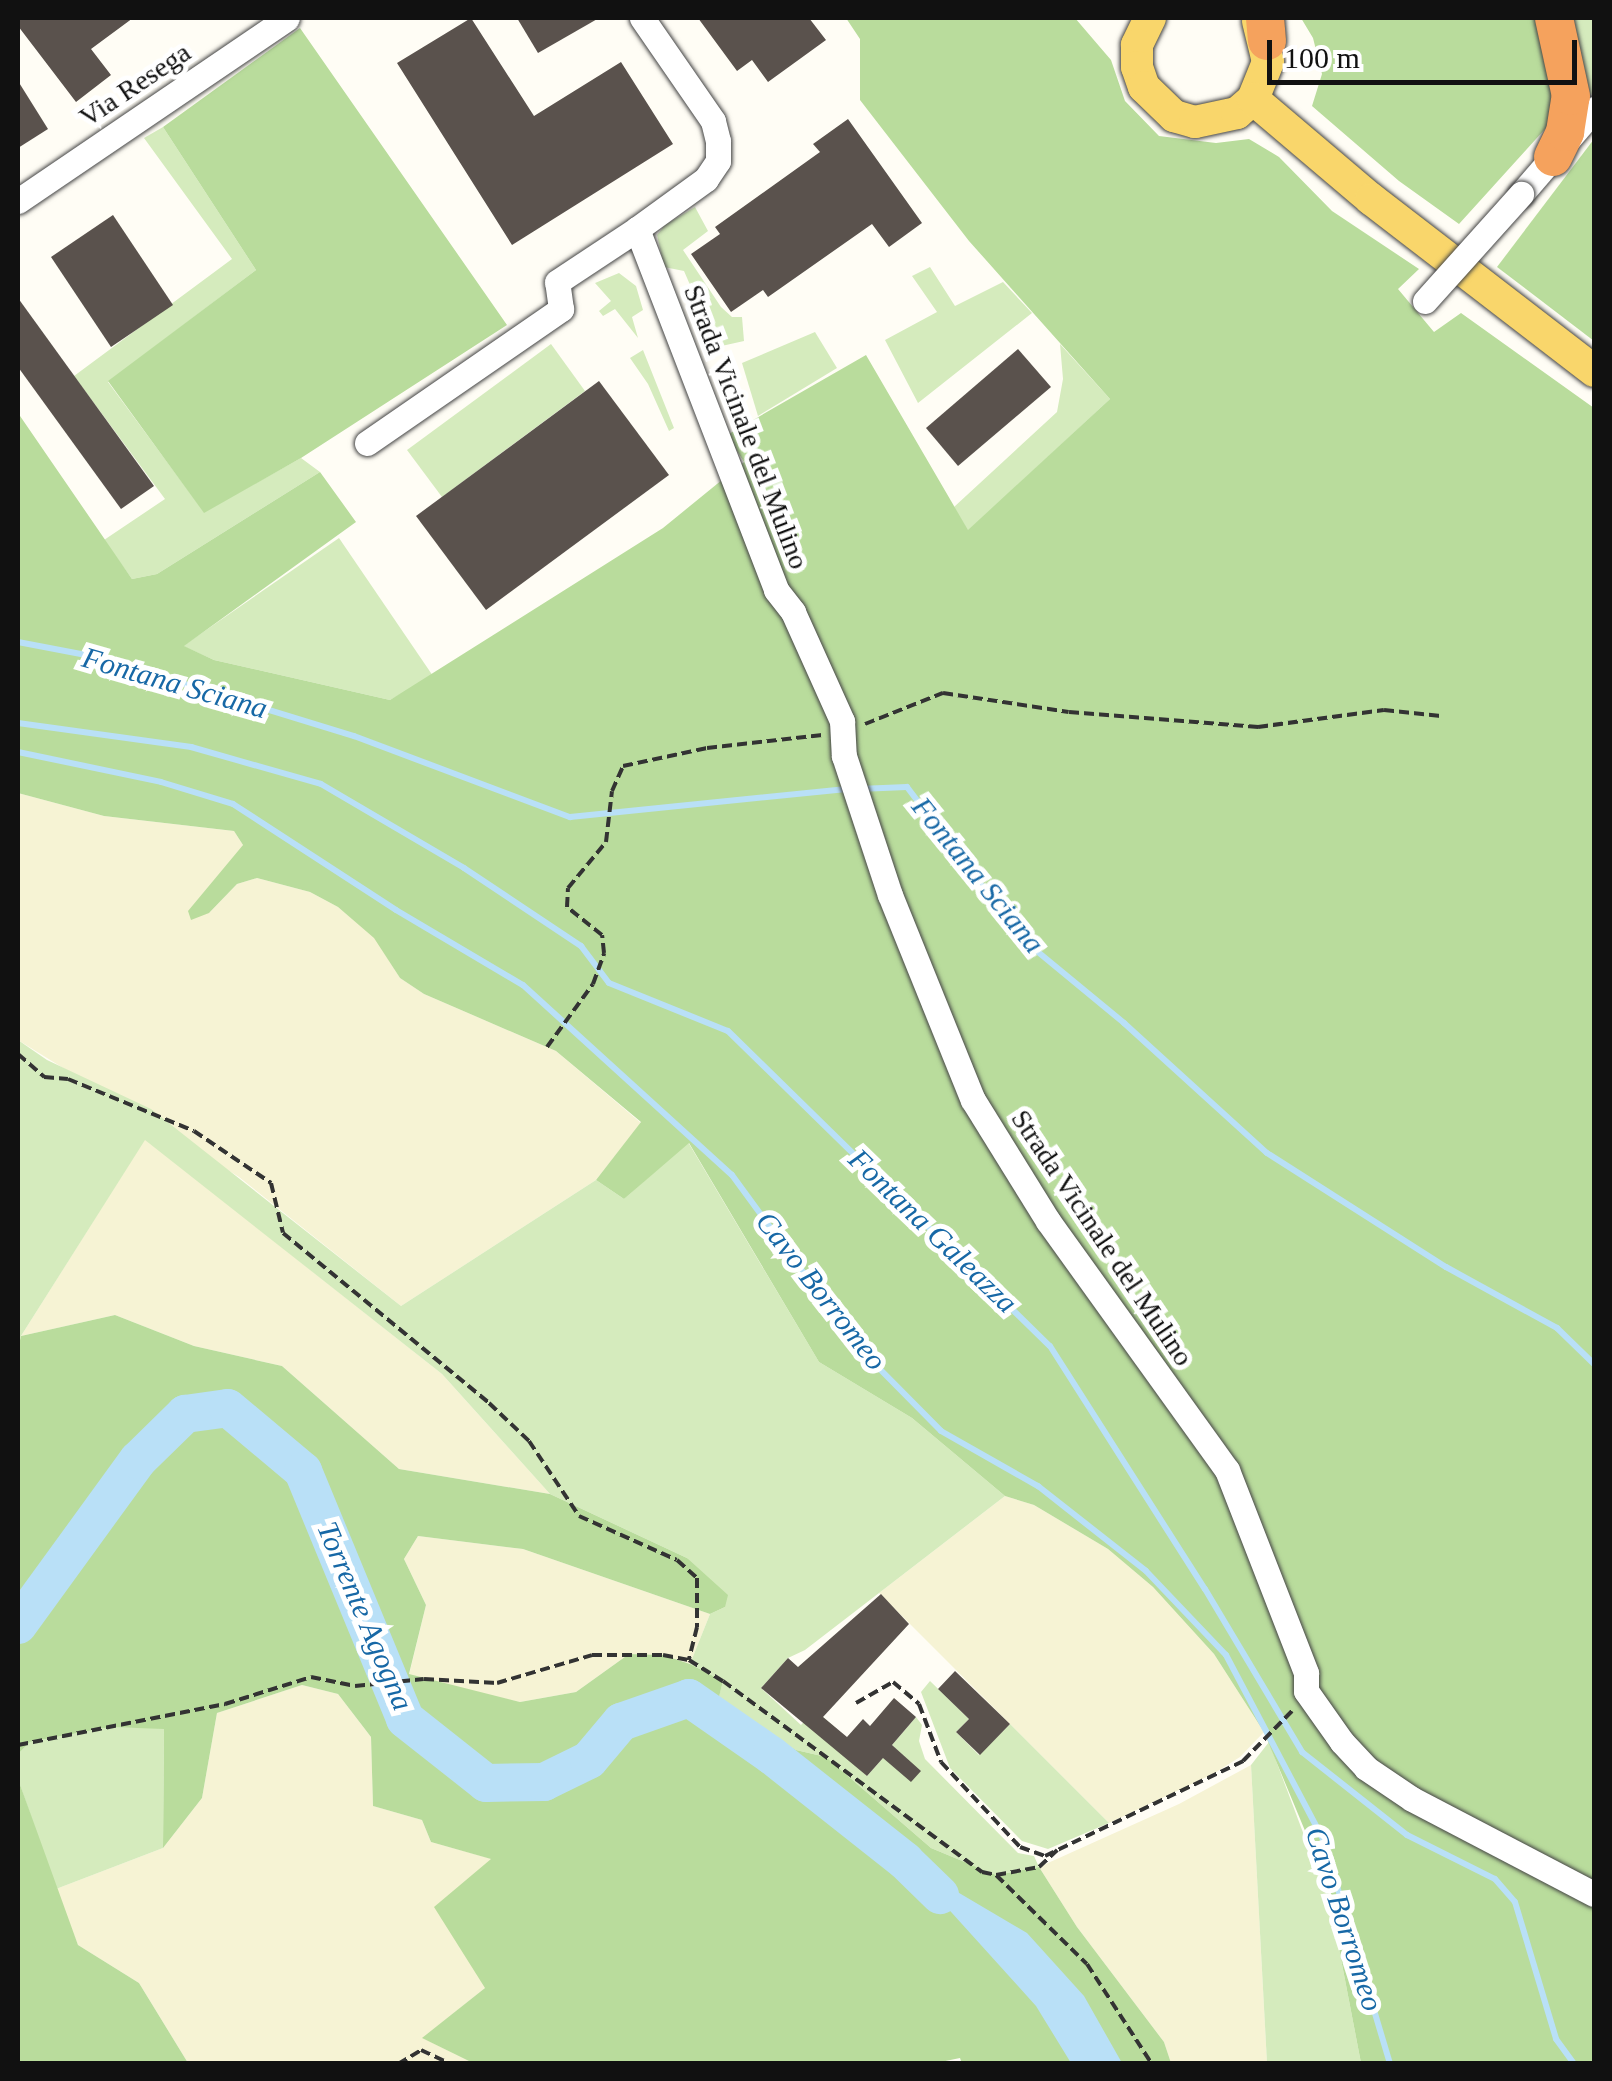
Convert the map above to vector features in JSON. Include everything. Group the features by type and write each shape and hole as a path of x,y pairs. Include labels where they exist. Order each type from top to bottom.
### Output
{"highway":[{"path":"1553,157 1565,132 1571,96 1554,18"}],"main road":[{"path":"1139,27 1144,87 1174,116 1195,122 1217,120 1237,112 1253,98 1264,81 1263,26"},
{"path":"1253,98 1371,199 1594,371"}],"street":[{"name":"Via Resega","path":"18,201 287,18"},
{"path":"367,443 561,309 557,282 706,179 718,160 713,121 642,18"},
{"path":"1425,301 1594,109"},
{"name":"Strada Vicinale del Mulino","path":"638,228 776,590 793,612 842,721 840,732 855,789 890,895 973,1100 1048,1221 1227,1470 1306,1674 1306,1691 1342,1742 1382,1778 1412,1799 1594,1894"}],"path":[{"path":"546,1047 593,984 604,954 602,935 566,907 568,888 606,842 616,776 624,766 640,760 840,732 944,693 1069,712 1258,727 1384,710 1441,716"},
{"path":"18,1054 44,1077 68,1078 194,1131 271,1183 283,1233 489,1403 529,1441 579,1516 677,1560 697,1578 697,1627 689,1660"},
{"path":"18,1745 225,1704 311,1677 355,1686 424,1679 497,1682 592,1655 664,1655 689,1660 982,1872 996,1875 1040,1867 1057,1850"},
{"path":"856,1703 893,1682 919,1704 941,1762 1020,1846 1045,1856 1243,1761 1290,1713"},
{"path":"996,1875 1088,1964 1152,2064"},
{"path":"398,2064 421,2050 452,2064"}],"shaded area":[{"path":"18,793 104,816 234,831 243,845 209,913 237,884 257,878 310,892 338,907 375,938 400,978 424,994 556,1051 641,1123 596,1180 401,1306 239,1177 18,1040"},
{"path":"145,1139 442,1374 550,1494 399,1469 282,1366 194,1346 115,1315 21,1336"},
{"path":"1005,1496 1034,1505 1108,1549 1153,1587 1214,1654 1264,1732 1240,1757 1213,1774 1109,1823 879,1593"},
{"path":"418,1536 523,1549 710,1614 690,1664 663,1655 629,1654 576,1692 520,1702 465,1690 409,1675 426,1605 404,1559"},
{"path":"302,1685 338,1694 371,1737 373,1806 422,1820 431,1842 492,1859 485,1988 423,2038 473,2063 188,2063 139,1983 78,1945 56,1889 163,1848 202,1798 217,1713"},
{"path":"1251,1765 1267,2063 1171,2063 1164,2042 1077,1927 1039,1867 1179,1804"}],"green space":[{"path":"846,18 1075,18 1111,60 1125,101 1159,136 1216,143 1249,139 1279,157 1332,211 1419,269 1398,289 1434,332 1461,313 1594,408 1594,2063 1361,2063 1331,1907 1308,1838 1264,1732 1214,1654 1153,1587 1108,1549 1034,1505 1005,1496 912,1418 819,1362 689,1143 624,1199 596,1180 641,1122 556,1051 424,994 400,978 374,938 338,907 310,892 257,878 237,884 209,913 191,920 188,911 243,845 234,831 104,816 18,793 18,413 132,579 157,574 320,472 356,522 184,646 214,660 390,700 663,528 744,462 727,435 866,355 968,530 1110,399 969,241 860,100 860,39"},
{"path":"1301,18 1549,18 1564,108 1459,224 1399,181 1312,106 1322,74 1313,38"},
{"path":"1565,18 1594,18 1594,91 1577,111"},
{"path":"300,28 507,325 301,458 204,513 108,381 256,270 163,127"},
{"path":"163,127 256,270 108,382 204,512 301,458 320,472 157,574 132,579 104,540 165,499 74,376 232,259 144,138"},
{"path":"1594,139 1594,341 1497,267"},
{"path":"695,207 708,231 683,250 721,307 732,317 742,317 744,341 717,347 684,271 664,267 657,235 665,225"},
{"path":"930,267 955,306 1003,282 1032,313 918,403 885,340 937,312 912,276"},
{"path":"619,273 636,286 643,310 632,317 638,338 615,309 603,316 599,311 611,301 595,283"},
{"path":"815,332 837,368 758,416 742,363"},
{"path":"551,344 585,391 442,497 407,450"},
{"path":"1060,344 1110,399 968,531 954,507 1057,412 1063,379"},
{"path":"643,350 674,428 669,431 648,384 630,358"},
{"path":"339,538 433,676 390,700 214,660 183,646"},
{"path":"18,1040 47,1060 151,1109 401,1306 596,1180 624,1199 688,1142 819,1362 912,1418 1005,1496 805,1650 788,1658 761,1688 801,1725 815,1710 837,1729 827,1740 867,1776 883,1758 907,1759 892,1745 916,1717 922,1725 919,1741 925,1759 1018,1853 1034,1856 1039,1867 996,1875 931,1848 826,1757 796,1750 718,1700 723,1681 690,1664 710,1614 725,1607 687,1558 550,1494 442,1374 145,1140 21,1336 18,1348"},
{"path":"115,1315 194,1346 282,1366 399,1469 550,1494 687,1558 728,1595 725,1607 710,1614 523,1549 418,1536 404,1559 426,1605 409,1674 520,1702 576,1692 629,1654 663,1655 690,1664 723,1681 718,1701 796,1750 826,1757 931,1848 996,1875 1039,1867 1077,1927 1164,2042 1171,2063 962,2064 960,2058 931,2064 473,2063 422,2038 485,1988 434,1907 491,1859 431,1842 422,1820 373,1806 371,1737 338,1694 302,1685 217,1713 202,1798 163,1848 164,1729 110,1727 30,1742 18,1754 18,1348 21,1336"},
{"path":"930,1681 969,1719 956,1732 979,1755 1010,1724 1109,1823 1048,1849 1022,1841 950,1768 921,1692"},
{"path":"110,1727 164,1728 163,1848 56,1889 18,1779 18,1754 30,1742"},
{"path":"1269,1742 1331,1907 1361,2063 1267,2063 1251,1765"},
{"path":"18,1779 78,1945 139,1983 188,2063 18,2063"}],"water":[{"path":"905,1861 1027,1933 1084,1996 1122,2063 1071,2063 1036,2006"}],"building":[{"path":"18,18 133,18 91,49 111,75 76,102 18,26"},
{"path":"471,18 534,116 621,62 673,144 512,245 397,63"},
{"path":"517,18 599,18 538,53"},
{"path":"698,18 809,18 826,40 768,82 752,60 737,71"},
{"path":"18,81 48,129 18,148"},
{"path":"848,119 922,223 889,247 872,224 768,297 763,290 731,312 691,254 720,234 715,227 820,152 813,144"},
{"path":"113,215 173,305 111,347 51,257"},
{"path":"18,298 154,486 121,509 18,367"},
{"path":"1018,349 1051,387 958,466 926,428"},
{"path":"599,381 669,475 486,610 416,516"},
{"path":"881,1594 909,1624 823,1717 847,1737 863,1719 870,1726 894,1698 916,1717 892,1745 921,1771 911,1782 883,1758 867,1776 761,1688 788,1658 798,1667"},
{"path":"955,1671 1010,1724 980,1755 956,1732 969,1719 938,1689"}],"waterway":[{"name":"Fontana Sciana","path":"18,642 97,657 354,736 570,817 847,789"},
{"name":"Fontana Galeazza","path":"18,723 191,747 321,784 464,868 581,946 609,983 728,1031 1050,1346 1205,1589 1302,1752 1407,1835 1495,1879 1515,1902 1556,2039 1574,2064"},
{"name":"Cavo Borromeo","path":"18,752 161,782 233,804 396,910 523,985 732,1175 858,1347 941,1431 1038,1486 1146,1571 1226,1655 1323,1839 1390,2064"},
{"name":"Fontana Sciana","path":"859,789 907,787 1021,938 1124,1023 1267,1153 1446,1267 1557,1328 1594,1364"},
{"name":"Torrente Agogna","path":"18,1625 138,1460 185,1414 228,1408 303,1471 405,1719 486,1783 544,1782 589,1760 621,1722 689,1698 771,1755 905,1861 940,1895"}]}
